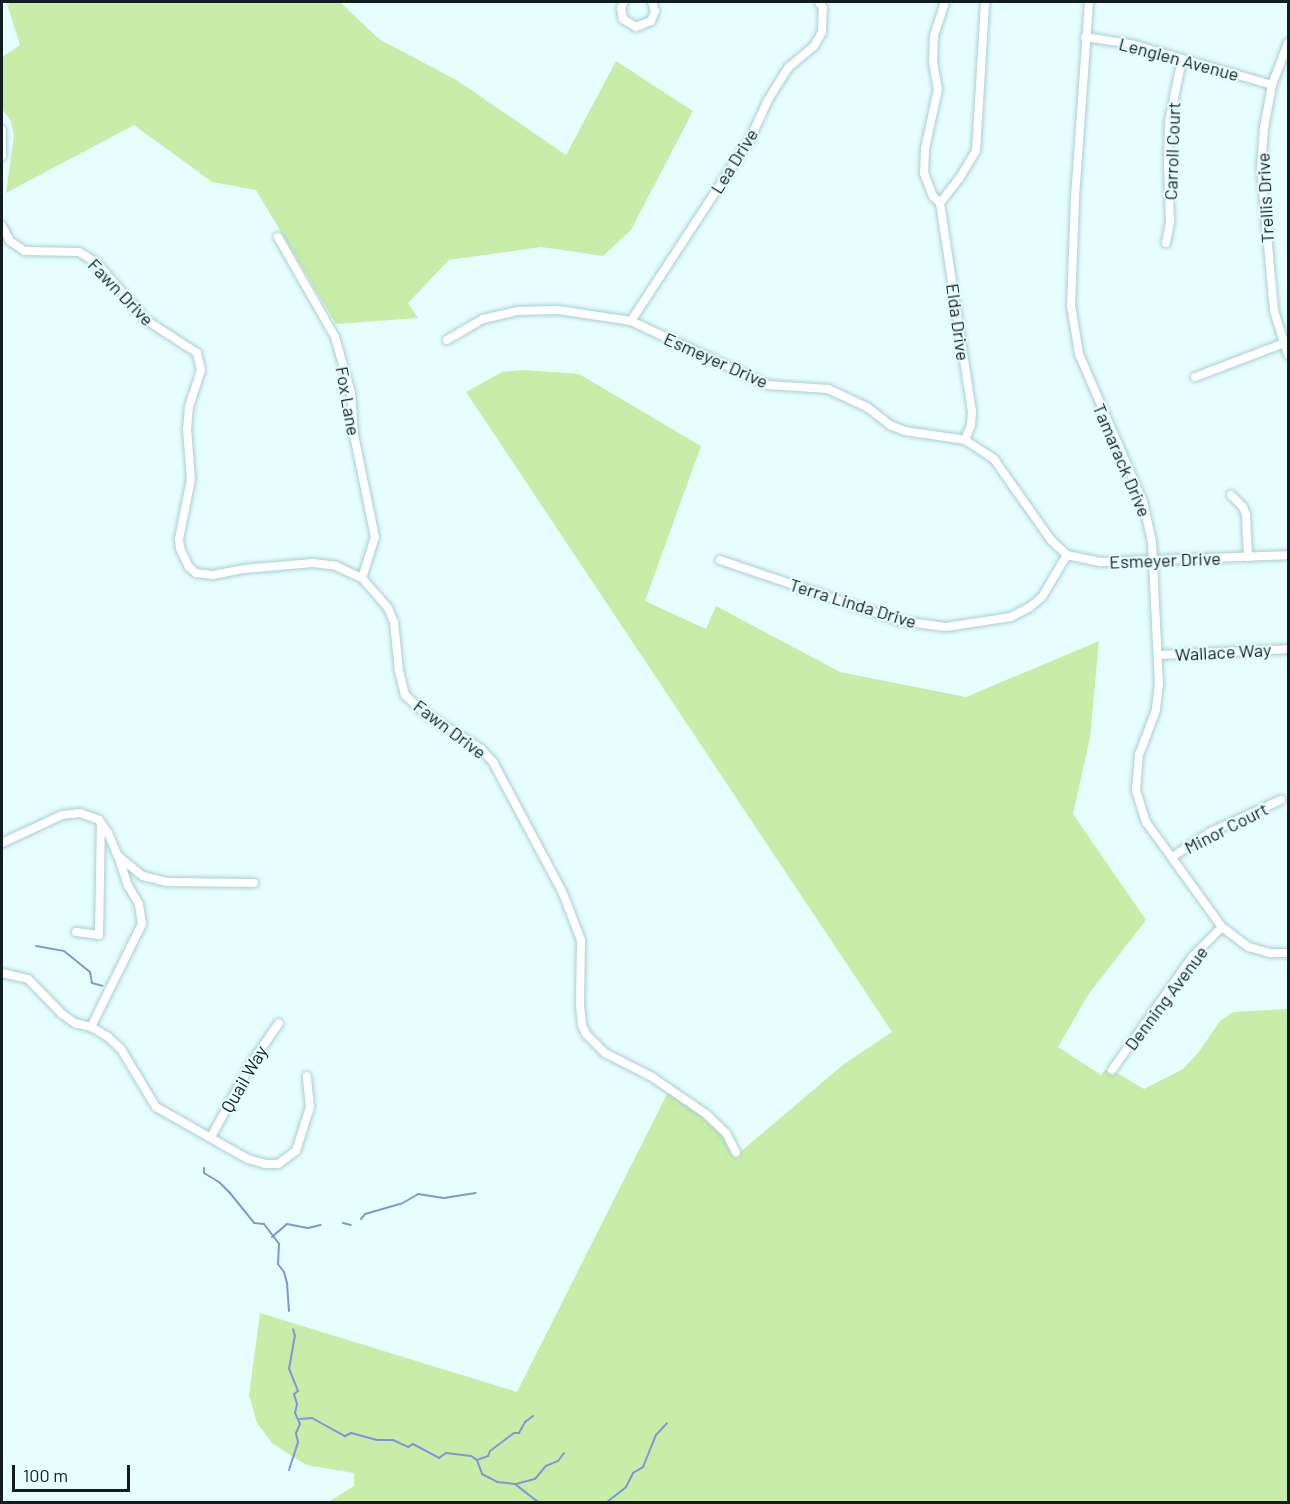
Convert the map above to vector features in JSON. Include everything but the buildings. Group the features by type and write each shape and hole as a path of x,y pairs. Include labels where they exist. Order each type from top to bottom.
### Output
{"street":[{"path":"624,2 621,8 623,18 636,27 651,21 655,11 652,2"},
{"name":"Lea Drive","path":"631,321 750,139 768,100 789,67 814,46 822,32 823,8 819,2"},
{"name":"Elda Drive","path":"945,2 934,36 933,62 938,89 925,149 924,173 933,196 940,203 972,411 965,440"},
{"path":"940,203 959,179 976,151 985,2"},
{"name":"Tamarack Drive","path":"1089,2 1085,37 1071,305 1079,354 1143,502 1154,560 1158,655 1156,710 1139,755 1136,790 1146,822 1222,927 1249,947 1270,953 1288,953"},
{"name":"Lenglen Avenue","path":"1085,37 1131,44 1272,85"},
{"name":"Trellis Drive","path":"1288,43 1272,85 1264,128 1261,168 1274,311 1286,342 1288,355"},
{"name":"Carroll Court","path":"1166,243 1170,223 1169,122 1182,59"},
{"path":"2,130 2,156"},
{"name":"Fawn Drive","path":"2,226 10,241 25,251 80,252 97,262 150,324 189,345 197,353 201,370 189,406 187,429 191,480 179,539 180,548 189,567 196,573 213,575 244,568 313,563 336,566 362,578 388,608 394,622 399,671 405,695 422,711 480,749 492,762 562,891 581,940 580,1005 585,1034 605,1053 652,1077 706,1114 726,1133 736,1153"},
{"name":"Fox Lane","path":"278,237 334,337 351,393 354,435 375,537 362,578"},
{"name":"Esmeyer Drive","path":"447,340 483,319 518,311 558,310 631,321 768,385 828,389 867,407 890,425 905,431 965,440 994,459 1051,540 1067,555 1101,562 1288,555"},
{"path":"1195,377 1286,342"},
{"path":"1231,495 1243,507 1246,515 1248,556"},
{"name":"Terra Linda Drive","path":"720,560 900,621 946,627 1011,617 1030,607 1042,597 1067,555"},
{"name":"Wallace Way","path":"1158,655 1288,649"},
{"name":"Minor Court","path":"1172,857 1211,832 1281,800"},
{"path":"2,843 71,813 88,815 101,822 118,856 128,886 139,904 142,924 92,1028"},
{"path":"76,932 99,934 101,822"},
{"path":"118,856 143,876 166,882 254,883"},
{"name":"Denning Avenue","path":"1112,1070 1193,956 1222,927"},
{"path":"2,974 28,979 62,1014 75,1023 92,1028 121,1049 156,1107 248,1159 265,1164 287,1160 300,1144 310,1107 307,1076"},
{"name":"Quail Way","path":"211,1137 252,1062 279,1023"}],"green space":[{"path":"9,2 340,2 379,39 458,81 566,155 616,61 693,111 631,230 603,256 541,247 449,260 408,303 418,318 336,324 256,190 212,182 134,125 6,193 14,136 11,121 2,109 2,57 20,45 8,7"},
{"path":"523,370 579,374 701,446 645,601 706,629 716,606 840,672 966,697 1099,641 1090,738 1073,814 1146,920 1088,995 1058,1047 1101,1075 1105,1070 1112,1070 1144,1089 1183,1069 1198,1053 1220,1021 1233,1012 1288,1009 1288,1502 328,1502 354,1486 354,1473 306,1465 272,1443 257,1423 249,1395 260,1313 517,1392 668,1092 727,1132 739,1153 844,1064 892,1032 466,392 502,372"}],"waterway":[{"path":"36,946 64,951 90,972 92,983 103,986"},
{"path":"204,1168 204,1173 219,1182 254,1223 264,1224 279,1244 278,1264 284,1272 287,1283 289,1311"},
{"path":"361,1219 365,1214 401,1204 418,1194 444,1198 476,1193"},
{"path":"343,1223 351,1225"},
{"path":"272,1237 287,1224 308,1228 321,1225"},
{"path":"289,1470 298,1442 296,1433 300,1424 295,1413 297,1404 294,1394 298,1391 289,1369 295,1336 293,1329"},
{"path":"477,1460 488,1456 490,1451 514,1433 519,1433 525,1422 533,1416"},
{"path":"300,1419 312,1418 345,1436 351,1433 377,1440 393,1440 408,1447 413,1444 439,1458 446,1453 471,1456 477,1460 482,1474 497,1482 515,1484 538,1502"},
{"path":"607,1502 626,1487 633,1473 643,1467 656,1435 667,1423"},
{"path":"516,1484 535,1479 546,1466 558,1461 564,1453"}]}
